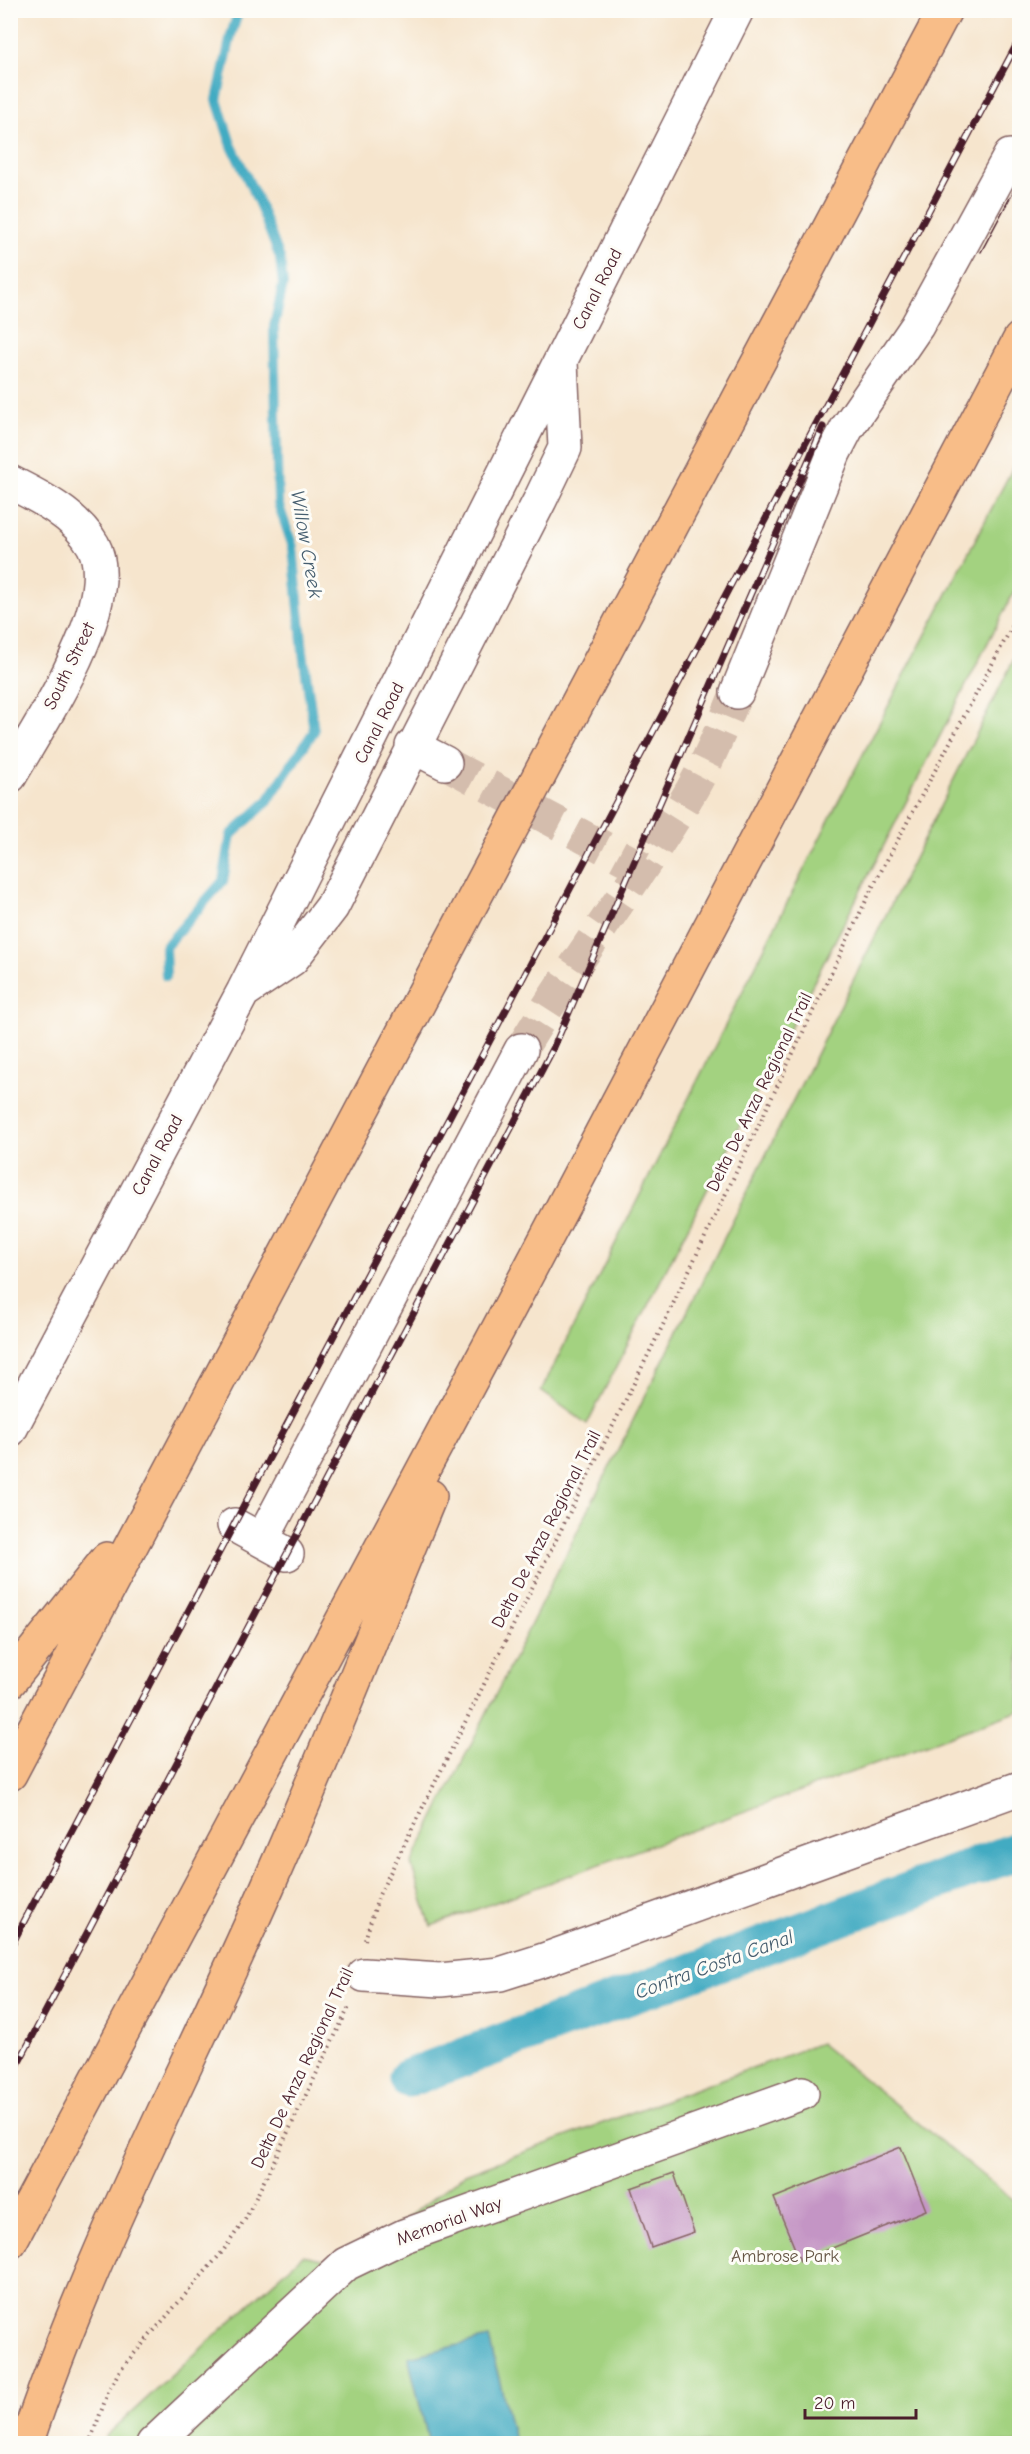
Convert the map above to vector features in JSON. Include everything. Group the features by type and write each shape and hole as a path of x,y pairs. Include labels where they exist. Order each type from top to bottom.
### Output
{"highway":[{"path":"10,1774 945,10"},
{"path":"10,2242 503,1320 1020,339"},
{"path":"26,2444 50,2372 138,2163 271,1880 503,1320"},
{"path":"10,1681 158,1494"}],"street":[{"name":"Canal Road","path":"15,1409 243,992 737,10"},
{"path":"737,692 843,436 917,326 1010,156 1020,161"},
{"path":"243,992 292,959 332,907 565,448 561,360"},
{"name":"South Street","path":"10,482 38,496 80,527 94,548 99,581 95,612 76,657 10,777"},
{"path":"412,746 445,763"},
{"path":"261,1540 521,1050"},
{"path":"364,1976 440,1980 500,1974 1020,1788"},
{"name":"Memorial Way","path":"153,2444 346,2264 404,2236 802,2093"}],"path":[{"name":"Delta De Anza Regional Trail","path":"89,2444 109,2390 120,2370 224,2251 246,2218 364,1976 365,1942 378,1895 663,1325 872,888 1020,612"}],"green space":[{"path":"1019,456 1019,582 587,1424 541,1391 837,804"},
{"path":"1019,649 1019,1711 431,1926 411,1864"},
{"name":"Ambrose Park","path":"820,2043 1019,2205 1019,2443 104,2444 106,2436 303,2255 346,2264 465,2174"}],"water":[{"path":"489,2338 515,2443 429,2443 408,2357"}],"building":[{"path":"901,2147 926,2210 800,2261 774,2198"},
{"path":"674,2173 694,2232 651,2247 631,2188"}],"waterway":[{"name":"Willow Creek","path":"166,976 165,947 223,881 231,835 267,802 314,731 303,652 293,547 278,503 274,326 283,285 280,258 258,201 231,144 217,100 231,35 239,10"},
{"name":"Contra Costa Canal","path":"408,2078 1020,1850"}],"tunnel":[{"path":"521,1050 562,984 650,856 691,791 710,755 737,692"},
{"path":"445,763 642,868"}],"tram line":[{"path":"981,252 1020,179"}],"railway":[{"path":"10,1948 1020,38"},
{"path":"10,2079 554,1047 823,427"}]}
